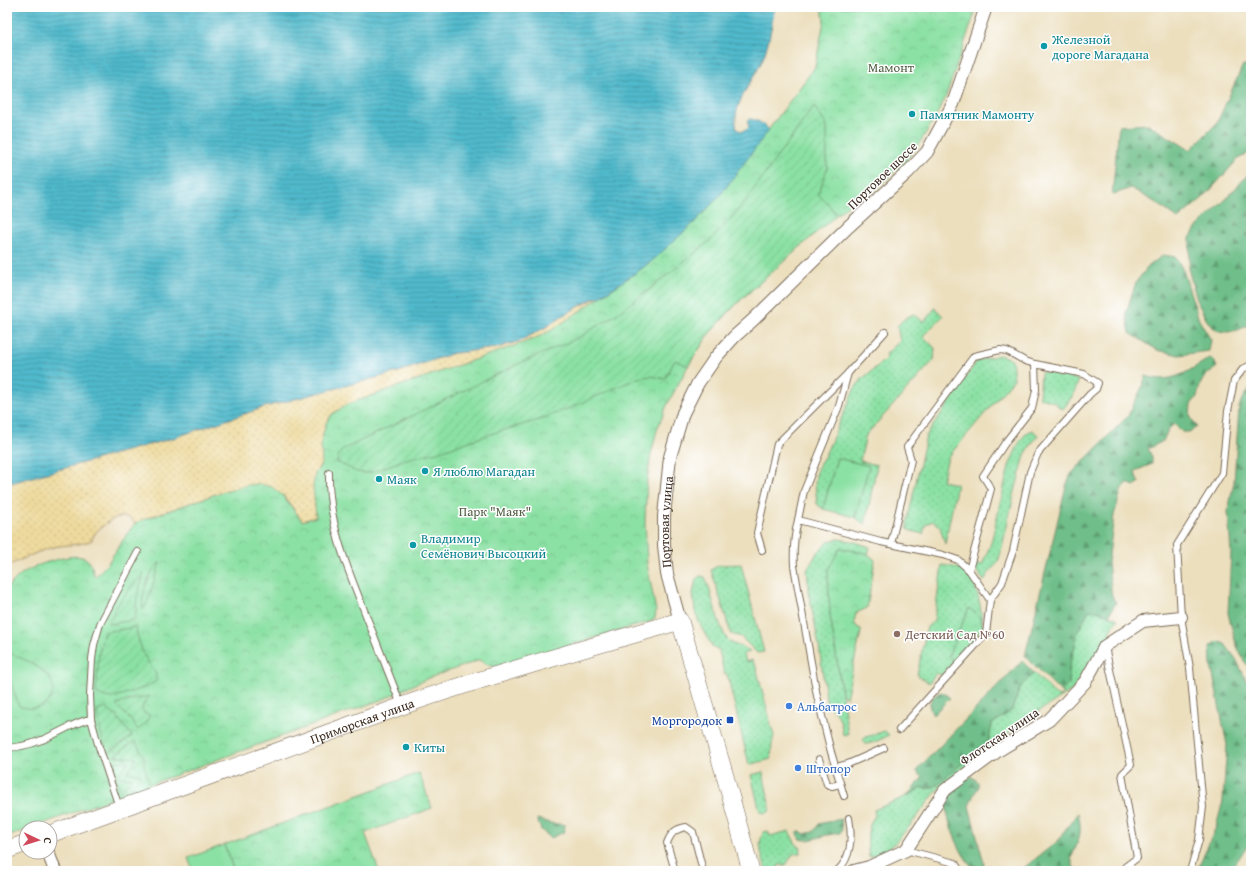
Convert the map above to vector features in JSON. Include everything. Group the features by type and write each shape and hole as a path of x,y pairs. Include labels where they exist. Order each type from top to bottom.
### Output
{"street":[{"name":"Портовое шоссе","path":"848,227 908,172 927,152 953,104 986,7"},
{"name":"Портовая улица","path":"751,871 666,574 664,539 670,457 684,413 698,383 716,357 734,337 848,227"},
{"name":"Флотская улица","path":"906,850 945,790 999,750 1049,720 1085,682 1105,646 1143,621 1181,616"},
{"name":"Приморская улица","path":"58,831 402,706 506,671 680,621"},
{"path":"7,850 18,846"},
{"path":"854,871 869,867 906,850"},
{"path":"51,860 55,871"}],"lane":[{"path":"762,550 757,533 777,444 848,373 885,332"},
{"path":"891,544 911,460 907,447 974,356 1000,350 1007,351 1025,361 1084,374 1098,383 1096,389 1038,453 1030,472 1013,551 1002,583 990,600 986,634 899,730"},
{"path":"969,570 991,489 983,476 1006,440 1032,408 1036,390 1036,364"},
{"path":"1190,871 1199,840 1203,807 1190,668 1181,616 1177,545 1222,473 1228,412 1234,381 1243,369 1251,365"},
{"path":"844,796 817,696 794,566 793,551 794,537 804,491 839,406 848,373"},
{"path":"329,473 328,488 336,535 402,706"},
{"path":"798,520 891,544 943,555 958,560 969,570 990,600"},
{"path":"119,809 91,719 90,695 92,659 94,644 100,624 138,552"},
{"path":"1105,646 1131,765 1122,774 1138,858 1125,867 1126,871"},
{"path":"7,748 26,745 79,722 91,719"},
{"path":"836,767 848,764 884,748"},
{"path":"819,759 827,784 832,786 840,784"},
{"path":"837,871 844,863 849,848 851,833 849,818"},
{"path":"675,871 667,843 674,832 679,828 686,827 693,832 703,871"},
{"path":"906,850 955,863 960,871"}],"green space":[{"name":"Парк \"Маяк\"","path":"822,7 977,7 945,99 916,149 836,215 729,312 709,334 688,366 667,405 657,430 647,480 645,520 647,564 656,611 655,618 649,622 499,666 489,665 480,660 426,679 386,698 53,820 18,820 18,833 7,837 7,589 14,581 28,570 48,562 73,556 85,558 92,567 95,577 108,563 129,531 137,522 228,490 248,485 260,484 272,487 282,495 302,521 316,517 313,486 315,474 322,463 321,443 323,434 326,423 332,414 348,404 534,339 552,330 637,272 697,220 721,194 815,67 824,21"},
{"path":"1243,65 1251,66 1251,152 1238,159 1205,196 1178,219 1158,204 1131,188 1112,195 1119,126 1148,124 1190,150 1217,123"},
{"path":"814,106 827,126 827,169 818,194 830,206 836,215 729,312 709,334 688,366 675,360 665,379 651,376 638,378 539,420 437,452 406,459 372,472 357,472 337,462 339,454 344,449 518,364 578,338 618,313 713,238 744,203"},
{"path":"918,145 906,161 873,192 870,192 869,188 871,186"},
{"path":"1251,171 1251,324 1238,330 1228,332 1219,331 1211,326 1198,303 1189,272 1190,238 1198,226 1225,200"},
{"path":"1163,255 1176,257 1183,270 1199,320 1211,340 1209,351 1179,355 1157,350 1130,333 1126,313 1136,282 1148,267"},
{"path":"935,308 943,316 923,336 935,348 934,360 866,435 860,461 877,465 865,525 855,517 868,466 837,458 823,509 817,504 815,482 817,469 825,455 855,388 862,379 886,359 887,353 900,341 897,326 904,319 913,314 924,322"},
{"path":"999,355 1012,359 1014,379 948,457 942,481 957,484 945,544 940,527 933,521 926,524 923,534 908,530 907,523 926,436 977,361"},
{"path":"1210,358 1214,361 1217,367 1203,379 1196,399 1191,404 1190,416 1197,427 1189,432 1182,432 1174,424 1168,430 1163,441 1148,449 1152,457 1152,464 1135,471 1139,483 1134,486 1127,483 1122,488 1114,515 1108,563 1112,596 1116,602 1109,615 1089,610 1077,633 1069,667 1069,684 1062,690 1063,694 1025,656 1066,486 1071,474 1128,416 1146,376 1164,379 1172,378 1187,372"},
{"path":"1044,372 1079,380 1073,395 1064,408 1060,409 1056,403 1039,397 1041,373"},
{"path":"1251,386 1251,669 1244,661 1236,644 1228,613 1231,552 1228,511 1234,482 1239,408 1242,399"},
{"path":"1033,430 1038,436 1025,455 1000,556 997,563 984,581 975,569 976,564 982,565 991,543 1009,466 1019,443 1027,432"},
{"path":"837,458 869,466 855,517 823,509"},
{"path":"838,539 852,541 870,547 868,554 840,548 828,575 830,614 848,734 843,735 837,714 827,706 819,646 810,599 807,570 817,553 829,541"},
{"path":"840,548 868,554 875,560 867,608 856,613 854,622 857,627 861,629 861,632 846,698 842,693 830,614 828,575 828,570"},
{"path":"159,563 147,603 143,610 142,605 146,585 152,572"},
{"path":"741,564 764,652 757,653 741,637 731,634 711,570 721,565"},
{"path":"942,565 957,568 970,577 977,592 983,626 979,616 969,608 948,657 957,662 948,672 941,675 936,673 929,683 917,675 927,627 934,620"},
{"path":"144,573 137,597 135,620 108,624 123,597"},
{"path":"700,576 705,577 722,630 726,637 731,643 745,648 750,652 744,654 746,662 752,660 756,667 774,736 771,759 749,765 727,674 724,674 719,650 712,646 701,627 695,611 693,594 696,579"},
{"path":"969,608 979,616 983,626 957,662 948,657"},
{"path":"1089,610 1101,612 1118,619 1110,630 1110,635 1097,656 1072,690 1032,716 973,760 938,789 913,822 892,846 882,854 869,857 868,835 870,825 875,816 874,810 907,796 921,788 932,788 941,782 988,740 992,724 1011,711 1021,686 1034,673 1058,697 1063,694 1062,690 1069,684 1069,667 1077,633"},
{"path":"136,627 144,655 156,674 155,682 144,688 111,698 96,693 99,653 104,632"},
{"path":"1217,641 1225,644 1236,659 1248,684 1251,687 1251,841 1230,871 1197,871 1216,827 1223,801 1227,745 1211,665 1210,646"},
{"path":"7,652 34,665 48,676 53,686 53,691 52,696 45,704 40,707 32,708 19,706 7,673"},
{"path":"1022,661 1034,673 1021,686 1011,711 992,724 989,740 941,782 932,788 921,788 907,796 923,777 916,771"},
{"path":"941,692 950,698 933,715 930,708 932,698"},
{"path":"150,696 143,704 142,709 144,713 150,715 145,724 138,730 130,719 116,705"},
{"path":"105,708 117,717 132,736 107,754 101,734 97,711"},
{"path":"885,731 889,735 880,740 865,744 863,738"},
{"path":"135,741 144,757 144,766 150,785 141,789 130,787 141,774 126,772 133,765 136,758 114,756"},
{"path":"110,761 128,762 118,776 133,778 124,788 125,791 131,792 122,795"},
{"path":"763,772 770,807 769,812 763,813 760,812 751,775"},
{"path":"419,773 432,808 365,833 379,871 234,871 224,845"},
{"path":"971,776 978,782 978,788 969,806 984,863 983,871 974,868 963,854 949,821 947,810 949,794"},
{"path":"1078,813 1080,831 1078,841 1071,858 1074,868 1072,871 1020,871 1058,841"},
{"path":"537,819 565,825 564,832 551,838 541,830"},
{"path":"841,819 842,829 840,833 809,840 800,839 798,836 797,831 806,834 815,830 819,824"},
{"path":"768,831 770,836 789,831 796,844 801,848 800,853 793,854 786,865 779,865 777,871 766,871 762,856 760,846 762,836 764,832"},
{"path":"224,845 234,871 193,871 188,858"}],"sand":[{"path":"610,291 552,330 534,339 348,404 322,463 318,468 316,517 302,521 283,495 228,490 147,518 135,524 131,518 117,517 101,528 92,540 48,549 30,555 7,566 7,484 173,438 268,406 398,372 454,353 496,348 520,341 546,327 561,316"}],"water":[{"path":"7,7 775,7 770,37 764,55 736,113 737,129 741,131 746,130 749,127 747,121 749,119 760,122 769,130 721,194 697,220 652,261 601,296 592,299 520,341 496,348 454,353 398,372 268,406 173,438 7,484"}],"place":[{"name":"Железной дороге Магадана","path":"1044,46"},
{"name":"Памятник Мамонту","path":"912,114"},
{"name":"Я люблю Магадан","path":"425,471"},
{"name":"Маяк","path":"379,479"},
{"name":"Владимир Семёнович Высоцкий","path":"413,545"},
{"name":"Детский Сад №60","path":"897,634"},
{"name":"Альбатрос","path":"789,706"},
{"name":"Моргородок","path":"730,720"},
{"name":"Киты","path":"406,747"},
{"name":"Штопор","path":"798,768"}],"park label":[{"name":"Мамонт","path":"891,67"}]}
